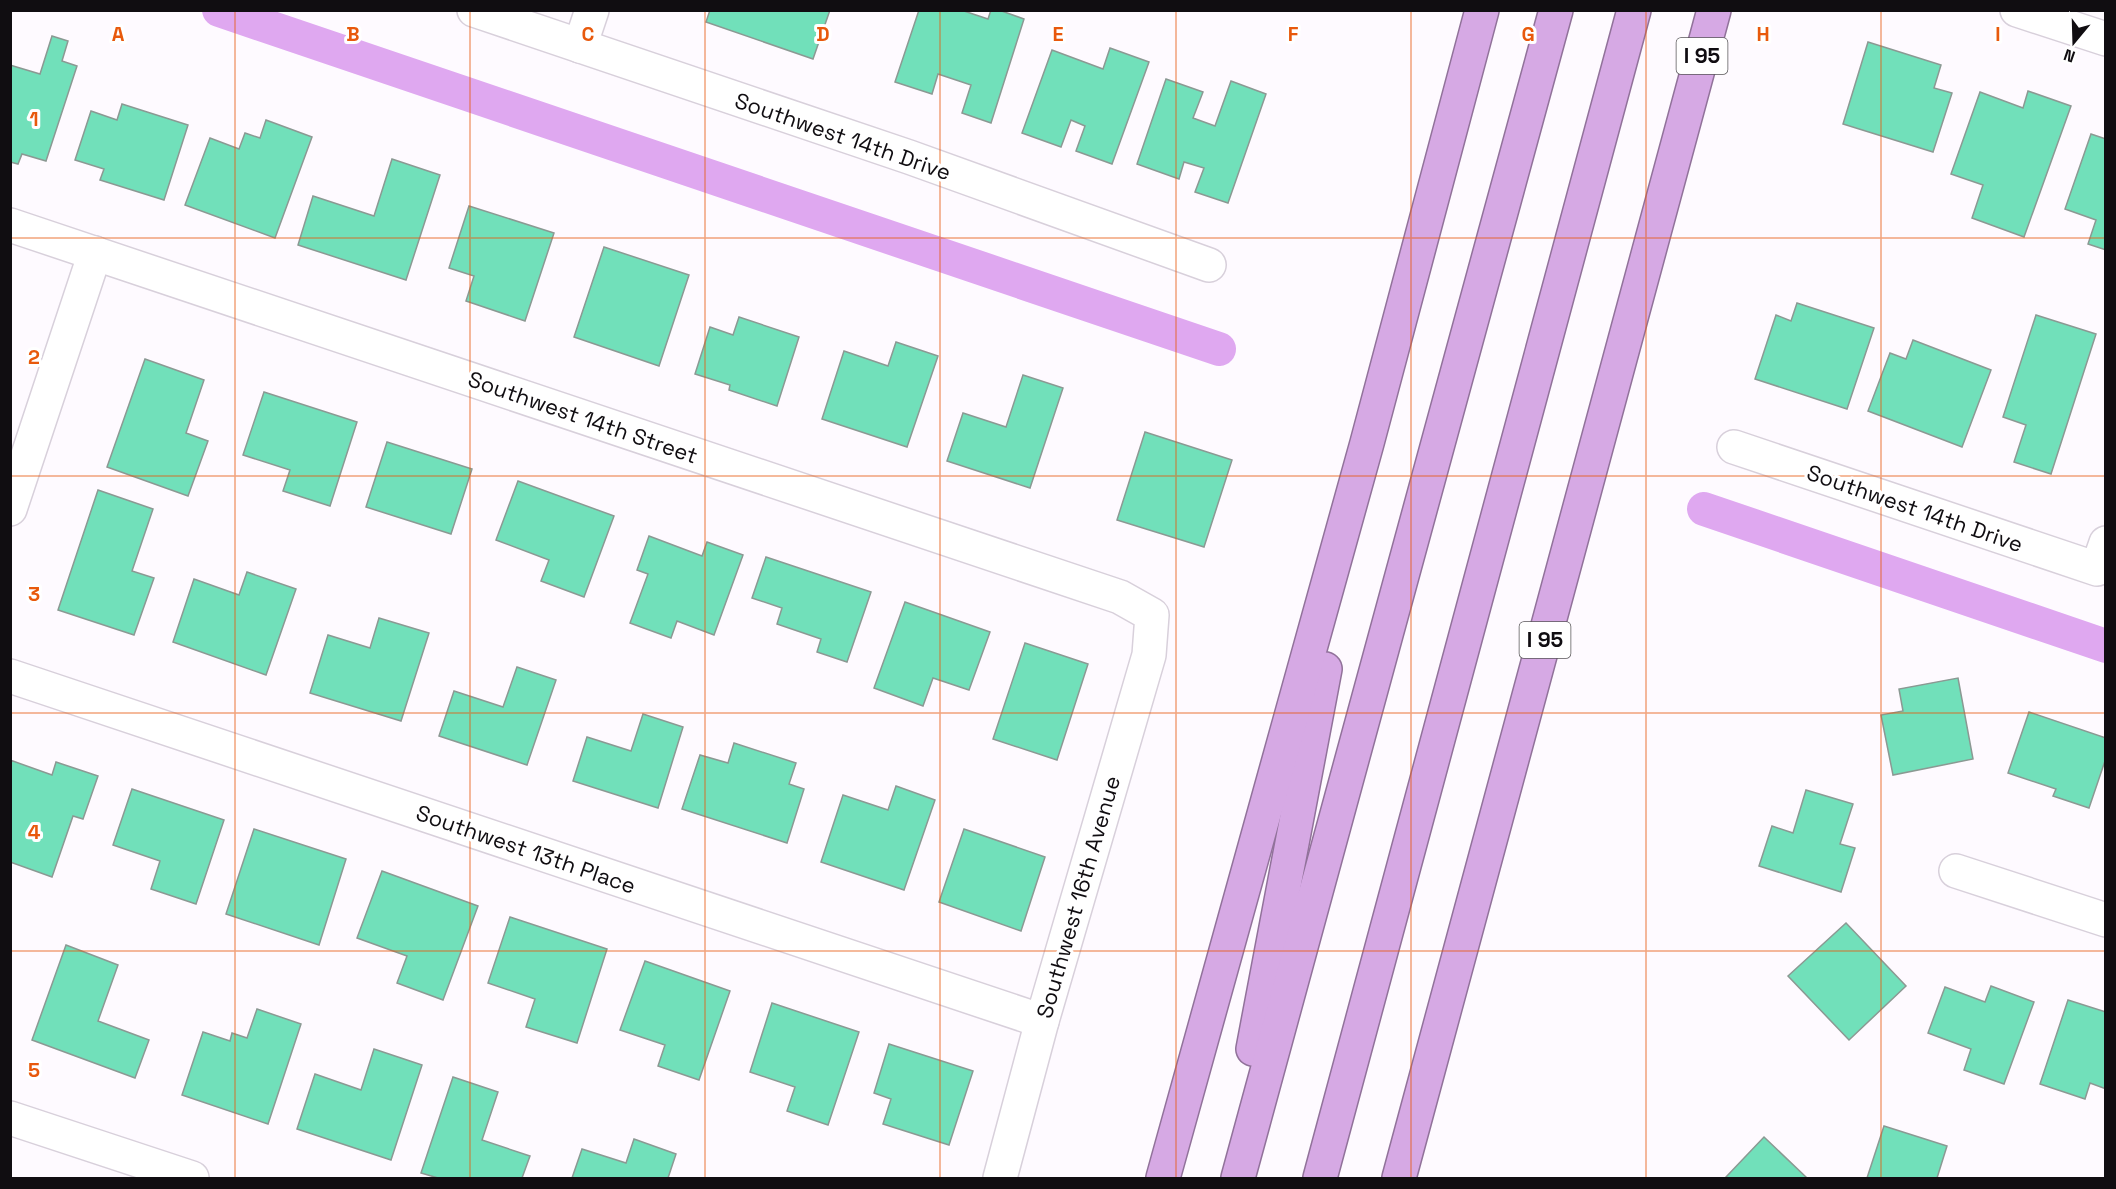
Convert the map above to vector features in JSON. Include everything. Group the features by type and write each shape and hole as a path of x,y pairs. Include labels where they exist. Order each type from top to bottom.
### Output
{"highway":[{"path":"1163,1179 1367,443 1482,10"},
{"path":"1238,1179 1556,10"},
{"path":"1320,1179 1634,10"},
{"name":"I 95","path":"1399,1179 1714,10"},
{"path":"1228,1179 1367,443"}],"street":[{"name":"Southwest 14th Drive","path":"474,10 909,157 1209,265"},
{"path":"580,46 592,10"},
{"path":"2016,10 2106,39"},
{"name":"Southwest 14th Street","path":"10,225 1120,597 1152,615"},
{"path":"10,509 95,253"},
{"name":"Southwest 14th Drive","path":"1734,447 2101,556"},
{"name":"Southwest 16th Avenue","path":"1000,1179 1042,1021 1149,655 1152,615"},
{"name":"Southwest 13th Place","path":"10,676 1042,1021"},
{"path":"1956,871 2106,920"},
{"path":"10,1118 192,1179"}],"building":[{"path":"710,10 830,10 813,59 706,22"},
{"path":"919,10 961,10 988,19 991,10 999,10 1024,19 991,123 962,113 971,85 938,74 932,94 895,82"},
{"path":"52,36 68,41 62,61 77,66 46,161 22,154 18,164 10,162 10,65 40,74"},
{"path":"1868,42 1941,65 1934,88 1952,93 1933,152 1843,124"},
{"path":"1110,48 1149,62 1112,164 1076,151 1085,126 1071,120 1061,147 1022,133 1052,50 1103,69"},
{"path":"1166,79 1203,92 1193,118 1215,126 1231,81 1266,94 1228,203 1195,192 1204,168 1184,162 1179,179 1137,164"},
{"path":"2028,91 2071,106 2024,237 1972,218 1983,185 1951,174 1980,92 2023,108"},
{"path":"122,104 188,125 164,200 100,180 104,169 75,160 91,111 117,120"},
{"path":"266,120 312,137 275,238 185,205 210,138 239,149 245,133 260,138"},
{"path":"2091,134 2106,139 2106,250 2088,244 2096,220 2065,209"},
{"path":"392,159 440,175 406,280 298,245 313,196 374,216"},
{"path":"469,206 554,233 525,321 466,301 474,276 449,268"},
{"path":"604,247 689,275 659,366 574,337"},
{"path":"1797,303 1874,328 1847,409 1755,379 1776,315 1791,321"},
{"path":"2036,315 2096,334 2051,474 2014,462 2026,425 2003,417"},
{"path":"739,317 799,337 777,406 729,390 730,385 695,374 710,327 733,335"},
{"path":"1913,340 1991,370 1962,447 1868,411 1890,353 1906,359"},
{"path":"896,342 938,356 907,447 822,419 844,351 888,366"},
{"path":"145,359 204,380 186,433 208,441 188,496 107,467"},
{"path":"1023,375 1063,388 1030,488 947,461 963,413 1006,427"},
{"path":"264,392 357,422 330,506 283,491 290,470 243,455"},
{"path":"1145,432 1232,460 1204,547 1117,520"},
{"path":"387,442 472,469 451,534 366,507"},
{"path":"518,481 614,516 584,597 541,581 549,560 496,540"},
{"path":"98,490 153,509 132,571 154,578 134,635 58,610"},
{"path":"649,536 702,556 707,542 743,555 714,635 677,621 671,638 630,623 648,574 637,570"},
{"path":"766,557 871,592 847,662 817,652 821,639 777,624 782,608 752,598"},
{"path":"247,572 296,589 266,675 173,642 194,579 239,595"},
{"path":"905,602 990,632 969,690 933,678 923,706 874,688"},
{"path":"379,618 429,633 401,721 310,693 328,635 370,648"},
{"path":"1025,643 1088,664 1057,760 993,739"},
{"path":"517,667 556,680 527,765 439,736 454,691 503,707"},
{"path":"1958,678 1973,759 1893,775 1881,715 1903,711 1899,689"},
{"path":"2029,712 2106,738 2106,758 2089,808 2053,796 2056,789 2008,773"},
{"path":"643,714 683,727 658,808 573,781 587,737 631,751"},
{"path":"734,743 796,763 789,784 804,789 787,843 682,809 700,755 728,763"},
{"path":"10,760 52,775 56,762 98,776 83,819 73,816 52,877 10,862"},
{"path":"896,786 935,800 904,890 821,862 843,795 888,810"},
{"path":"132,789 224,820 196,904 151,889 160,861 113,845"},
{"path":"1806,790 1853,804 1840,844 1855,848 1841,892 1759,866 1772,826 1793,833"},
{"path":"254,829 346,859 319,945 226,914"},
{"path":"964,829 1045,857 1021,931 939,902"},
{"path":"382,871 478,906 443,1000 397,983 407,956 357,938"},
{"path":"510,917 607,949 577,1043 526,1027 535,999 488,983"},
{"path":"1846,923 1906,986 1849,1040 1788,976"},
{"path":"66,945 118,965 98,1021 149,1040 135,1078 32,1040"},
{"path":"645,961 730,991 699,1080 658,1066 665,1045 620,1030"},
{"path":"1991,986 2034,1002 2004,1084 1964,1070 1971,1049 1928,1033 1945,987 1985,1002"},
{"path":"2068,1000 2106,1012 2106,1089 2090,1083 2085,1099 2040,1084"},
{"path":"772,1003 859,1032 828,1125 787,1111 795,1087 750,1072"},
{"path":"257,1009 301,1024 268,1124 182,1095 203,1032 230,1041 232,1033 247,1038"},
{"path":"889,1044 973,1071 949,1145 883,1124 891,1099 874,1093"},
{"path":"374,1049 422,1065 391,1160 297,1129 315,1074 361,1090"},
{"path":"453,1077 498,1092 482,1140 530,1156 522,1178 438,1178 421,1173"},
{"path":"1884,1126 1947,1146 1937,1178 1867,1178"},
{"path":"1764,1137 1807,1178 1727,1178"},
{"path":"634,1139 676,1154 668,1178 572,1178 582,1149 626,1163"}],"waterway":[{"path":"219,10 1219,349"},
{"path":"1704,509 2106,646"}]}
